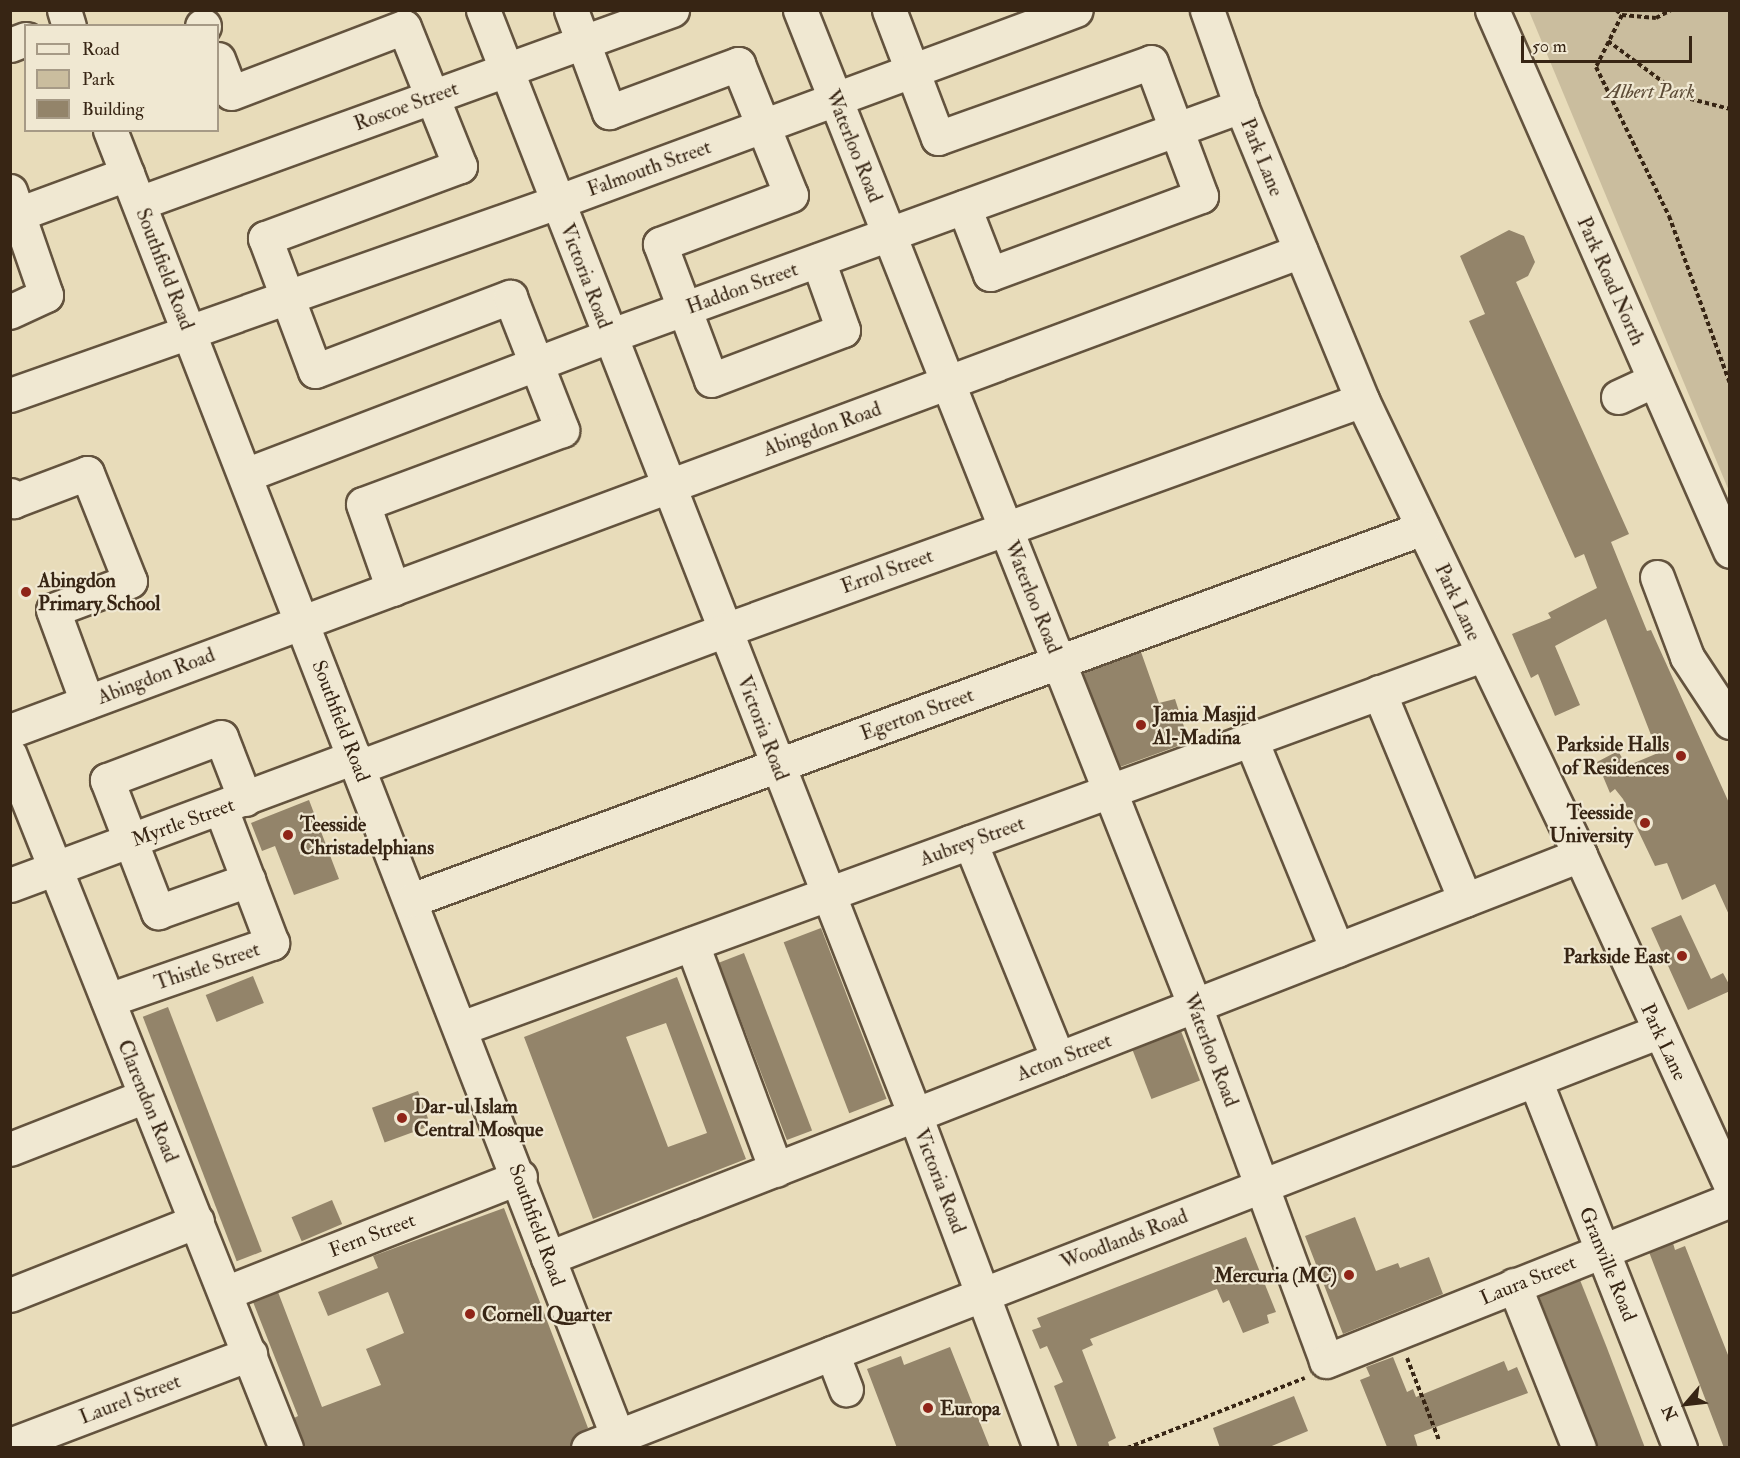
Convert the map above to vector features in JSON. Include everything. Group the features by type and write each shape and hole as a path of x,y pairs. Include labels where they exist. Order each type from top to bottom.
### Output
{"street":[{"name":"Victoria Road","path":"483,10 915,1115 1040,1448"},
{"path":"571,10 609,112 738,64 791,195 660,244 711,380 843,330 818,260"},
{"name":"Roscoe Street","path":"14,207 133,188 431,97 672,10"},
{"name":"Waterloo Road","path":"800,10 1195,1006 1262,1186 1317,1369"},
{"path":"890,10 938,138 1151,62 1201,196 990,274 964,207"},
{"name":"Park Lane","path":"1207,10 1241,106 1362,400 1482,655 1580,855 1730,1184"},
{"name":"Park Road North","path":"1492,10 1730,551"},
{"name":"Falmouth Street","path":"10,396 557,202 1076,11"},
{"path":"219,62 231,93 404,27 460,166 265,238 315,371 510,297 562,430 363,504 393,589"},
{"name":"Haddon Street","path":"245,475 609,336 1241,106"},
{"name":"Southfield Road","path":"111,132 520,1177 609,1444"},
{"path":"10,312 46,295 14,207"},
{"name":"Abingdon Road","path":"10,731 1301,251"},
{"path":"1618,397 1654,380"},
{"name":"Errol Street","path":"413,744 1362,400"},
{"path":"10,495 13,501 87,473 130,581 53,610 87,702"},
{"name":"Egerton Street","path":"411,900 1423,528"},
{"path":"1658,578 1687,657 1730,722"},
{"name":"Aubrey Street","path":"461,1028 1482,655"},
{"path":"1379,692 1465,900"},
{"name":"Thistle Street","path":"108,1000 272,943 248,880 221,737 107,780 130,842"},
{"path":"1251,740 1336,950"},
{"name":"Myrtle Street","path":"10,885 233,804 413,744"},
{"name":"Clarendon Road","path":"10,755 286,1448"},
{"path":"130,842 158,912 248,880"},
{"path":"970,842 1058,1059"},
{"name":"Acton Street","path":"548,1258 1580,855"},
{"path":"692,944 776,1170"},
{"name":"Woodlands Road","path":"609,1444 982,1294 1660,1031"},
{"name":"Granville Road","path":"1535,1080 1680,1448"},
{"path":"10,1149 145,1096"},
{"name":"Fern Street","path":"225,1293 520,1177"},
{"name":"Laura Street","path":"1317,1369 1396,1333 1730,1200"},
{"path":"10,1295 197,1221"},
{"path":"1514,1285 1578,1448"},
{"path":"832,1353 846,1389"},
{"name":"Laurel Street","path":"10,1445 250,1354"}],"path":[{"path":"1616,10 1622,15 1656,18 1671,10"},
{"path":"1622,15 1596,67 1669,216 1730,384"},
{"path":"1608,41 1683,97 1730,109"},
{"path":"1396,1333 1439,1440"},
{"path":"1127,1448 1317,1369"}],"green space":[{"name":"Albert Park","path":"1529,11 1729,11 1729,491"}],"building":[{"path":"1509,230 1524,236 1535,262 1528,276 1516,282 1629,534 1611,542 1647,631 1651,630 1730,805 1730,917 1715,884 1682,900 1667,863 1655,866 1623,799 1615,789 1610,793 1597,762 1618,751 1627,766 1658,753 1606,619 1555,646 1580,705 1555,716 1538,674 1531,678 1512,634 1551,618 1548,613 1597,588 1584,554 1575,558 1469,321 1485,314 1460,256"},
{"name":"Jamia Masjid Al-Madina","path":"1141,652 1159,703 1175,699 1189,742 1120,767 1083,673"},
{"name":"Teesside Christadelphians","path":"309,800 339,879 294,895 275,846 262,851 251,823"},
{"name":"Parkside East","path":"1681,915 1711,979 1723,973 1730,986 1730,991 1688,1010 1651,928"},
{"path":"821,928 887,1099 849,1113 784,942"},
{"path":"744,953 812,1130 787,1140 719,963"},
{"path":"253,976 264,1003 217,1022 206,995"},
{"path":"677,977 746,1159 593,1219 524,1037","holes":["666,1023 707,1133 668,1147 626,1037"]},
{"path":"168,1007 262,1252 237,1261 143,1017"},
{"path":"1181,1031 1200,1080 1151,1099 1132,1050"},
{"name":"Dar-ul Islam Central Mosque","path":"418,1091 431,1126 385,1143 372,1108"},
{"path":"332,1200 342,1224 302,1241 291,1217"},
{"name":"Cornell Quarter","path":"504,1208 588,1428 574,1436 570,1448 304,1448 294,1418 298,1416 253,1302 278,1292 322,1407 381,1385 366,1349 404,1333 388,1292 328,1316 318,1292 378,1268 373,1256"},
{"name":"Mercuria (MC)","path":"1355,1217 1376,1271 1398,1263 1400,1268 1429,1257 1443,1294 1343,1334 1305,1236"},
{"path":"1246,1237 1276,1312 1267,1315 1269,1323 1243,1333 1229,1300 1223,1303 1217,1289 1090,1339 1093,1345 1082,1350 1116,1438 1108,1442 1110,1448 1078,1448 1054,1386 1063,1382 1047,1346 1040,1349 1032,1330 1041,1327 1037,1318"},
{"path":"1673,1243 1675,1250 1685,1246 1730,1360 1730,1448 1724,1448 1649,1252"},
{"path":"1580,1280 1645,1448 1598,1448 1539,1296"},
{"name":"Europa","path":"950,1347 990,1448 897,1448 867,1369 901,1356 904,1365"},
{"path":"1393,1357 1407,1392 1413,1389 1416,1397 1504,1361 1508,1371 1517,1367 1528,1393 1414,1435 1418,1448 1387,1447 1360,1380 1370,1376 1366,1367"},
{"path":"1294,1396 1308,1431 1267,1448 1220,1448 1213,1428"}],"place":[{"name":"Abingdon Primary School","path":"26,592"},
{"name":"Jamia Masjid Al-Madina","path":"1141,725"},
{"name":"Parkside Halls of Residences","path":"1681,756"},
{"name":"Teesside University","path":"1645,823"},
{"name":"Teesside Christadelphians","path":"288,835"},
{"name":"Parkside East","path":"1682,956"},
{"name":"Dar-ul Islam Central Mosque","path":"402,1118"},
{"name":"Mercuria (MC)","path":"1349,1275"},
{"name":"Cornell Quarter","path":"470,1314"},
{"name":"Europa","path":"928,1408"}]}
